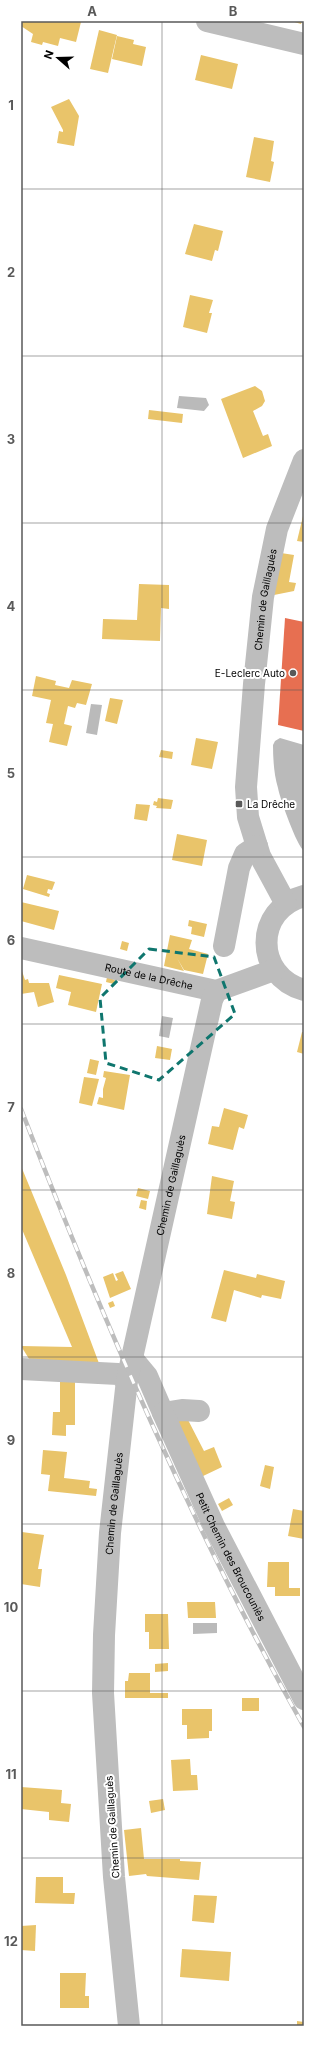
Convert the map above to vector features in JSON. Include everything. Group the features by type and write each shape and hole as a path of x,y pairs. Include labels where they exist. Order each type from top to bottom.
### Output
{"street":[{"path":"207,21 304,44"},
{"name":"Chemin de Gaillaguès","path":"295,900 272,881 257,846 248,817 246,787 254,684 263,597 277,529 304,460"},
{"path":"224,946 239,868 245,854 257,846"},
{"path":"295,900 274,917 267,935 267,953 274,970 288,984 304,990"},
{"name":"Route de la Drêche","path":"21,948 216,991"},
{"path":"216,991 274,970"},
{"name":"Chemin de Gaillaguès","path":"129,2026 114,1877 103,1693 104,1627 110,1533 127,1380 203,1039 212,1000 216,991"},
{"name":"Petit Chemin des Broucouniès","path":"132,1358 147,1376 214,1526 304,1699"},
{"path":"21,1369 118,1374 127,1380"},
{"path":"163,1413 182,1410 199,1412"}],"highlighted area":[{"path":"149,949 214,957 235,1014 159,1080 106,1063 100,998"}],"shaded area":[{"path":"179,396 206,398 209,405 204,411 177,408"},
{"path":"91,704 102,705 97,735 86,733"},
{"path":"280,738 304,745 304,851 297,841 289,822 277,783 274,767 273,745 275,741"},
{"path":"162,1016 173,1018 169,1038 159,1036"},
{"path":"193,1623 217,1623 217,1633 193,1634"}],"building: Logements":[{"path":"21,21 81,22 76,42 60,38 58,46 43,42 42,45 31,42 33,34 21,26"},
{"path":"291,21 302,21 301,24"},
{"path":"99,30 117,35 108,73 90,69"},
{"path":"117,36 134,40 133,44 146,47 142,66 112,59"},
{"path":"201,55 238,64 232,89 195,80"},
{"path":"69,99 79,116 74,146 57,143 59,131 63,132 63,130 51,107"},
{"path":"254,137 274,141 271,161 274,162 270,182 246,177"},
{"path":"194,224 223,231 218,251 215,250 212,261 185,254"},
{"path":"190,295 213,300 209,313 212,313 207,333 183,327"},
{"path":"255,386 262,391 265,401 262,406 253,411 263,436 268,434 272,446 243,458 221,399"},
{"path":"149,410 183,414 182,423 148,419"},
{"path":"304,516 304,542 297,541"},
{"path":"281,553 294,555 289,582 296,583 294,591 274,595"},
{"path":"139,584 169,585 169,609 161,608 160,641 102,639 103,619 137,620"},
{"path":"36,676 56,681 55,685 69,688 72,680 92,684 86,705 77,703 75,708 68,706 64,724 72,726 67,746 49,742 53,724 46,723 51,700 32,696"},
{"path":"110,698 123,700 117,724 105,721"},
{"path":"196,738 218,742 212,769 191,765"},
{"path":"161,750 173,752 172,759 159,757"},
{"path":"158,798 173,800 171,809 156,808 157,806 153,805 154,801 157,802"},
{"path":"136,804 150,805 147,821 134,819"},
{"path":"177,834 207,840 202,866 172,860"},
{"path":"27,875 55,882 52,890 48,889 47,893 50,894 49,897 23,889"},
{"path":"21,902 59,911 54,930 21,921"},
{"path":"189,920 207,924 204,937 191,934 192,927 188,926"},
{"path":"170,935 192,940 189,949 208,954 203,974 184,970 177,958 184,971 164,966"},
{"path":"122,941 129,943 127,951 120,949"},
{"path":"21,968 25,980 28,979 29,983 49,983 54,1002 38,1007 34,992 21,994"},
{"path":"59,975 102,984 96,1012 68,1005 71,992 56,988"},
{"path":"107,977 115,980 114,984 106,982"},
{"path":"302,1032 304,1032 304,1054 297,1052"},
{"path":"157,1046 172,1049 170,1060 155,1058"},
{"path":"90,1059 99,1061 96,1075 87,1073"},
{"path":"104,1071 130,1075 124,1110 97,1104 99,1097 103,1098 103,1089 106,1078 103,1077"},
{"path":"84,1077 99,1079 92,1106 79,1103"},
{"path":"224,1108 248,1115 244,1129 239,1127 233,1150 208,1144 212,1126 219,1127"},
{"path":"21,1166 66,1275 100,1366 31,1362 21,1346 72,1347 21,1227"},
{"path":"212,1176 234,1181 230,1201 235,1202 232,1219 207,1214"},
{"path":"138,1188 150,1191 148,1199 136,1196"},
{"path":"141,1200 147,1201 146,1210 139,1208"},
{"path":"224,1270 256,1278 257,1274 285,1281 281,1299 262,1295 261,1298 234,1290 226,1322 211,1318"},
{"path":"123,1271 131,1289 110,1298 103,1277 113,1273 116,1281 118,1280 115,1274"},
{"path":"113,1301 115,1306 110,1308 108,1303"},
{"path":"60,1380 75,1380 75,1425 66,1425 66,1436 52,1435 53,1412 60,1412"},
{"path":"186,1416 204,1451 214,1447 222,1467 201,1477 173,1422"},
{"path":"43,1450 67,1452 64,1478 90,1481 89,1488 97,1489 96,1496 48,1491 50,1475 41,1474"},
{"path":"265,1465 274,1467 270,1489 260,1486"},
{"path":"229,1498 233,1505 222,1511 218,1504"},
{"path":"293,1509 304,1511 304,1539 288,1536"},
{"path":"22,1532 44,1535 38,1569 42,1569 40,1587 21,1584"},
{"path":"268,1562 289,1562 289,1588 300,1588 300,1596 275,1596 275,1587 267,1587"},
{"path":"187,1602 215,1602 216,1618 188,1618"},
{"path":"145,1614 168,1614 169,1649 149,1649 149,1632 145,1632"},
{"path":"168,1663 168,1671 155,1672 155,1664"},
{"path":"129,1673 150,1673 150,1693 168,1693 168,1698 125,1698 125,1681 128,1681"},
{"path":"242,1698 259,1698 259,1711 242,1711"},
{"path":"182,1709 212,1709 212,1731 209,1731 209,1738 187,1739 187,1725 182,1725"},
{"path":"190,1759 191,1775 197,1775 198,1790 173,1791 171,1760"},
{"path":"21,1787 62,1790 61,1803 71,1804 69,1822 49,1820 49,1812 21,1809"},
{"path":"163,1799 165,1810 151,1813 149,1801"},
{"path":"141,1828 144,1859 180,1859 180,1861 201,1862 199,1880 147,1876 146,1874 129,1876 124,1830"},
{"path":"36,1877 63,1877 63,1893 75,1893 74,1904 35,1903"},
{"path":"194,1895 217,1896 214,1923 192,1921"},
{"path":"36,1925 35,1951 21,1950 21,1926"},
{"path":"182,1949 231,1952 229,1981 180,1977"},
{"path":"60,1973 86,1973 85,1996 89,1996 89,2008 60,2008"},
{"path":"297,2021 304,2022 304,2026 297,2026"}],"building: Commerces":[{"name":"E-Leclerc Auto","path":"285,618 304,622 304,731 278,725"}],"railway":[{"path":"21,1109 117,1345 187,1500 224,1577 304,1727"}],"place":[{"name":"E-Leclerc Auto","path":"293,673"},
{"name":"La Drêche","path":"239,804"}]}
